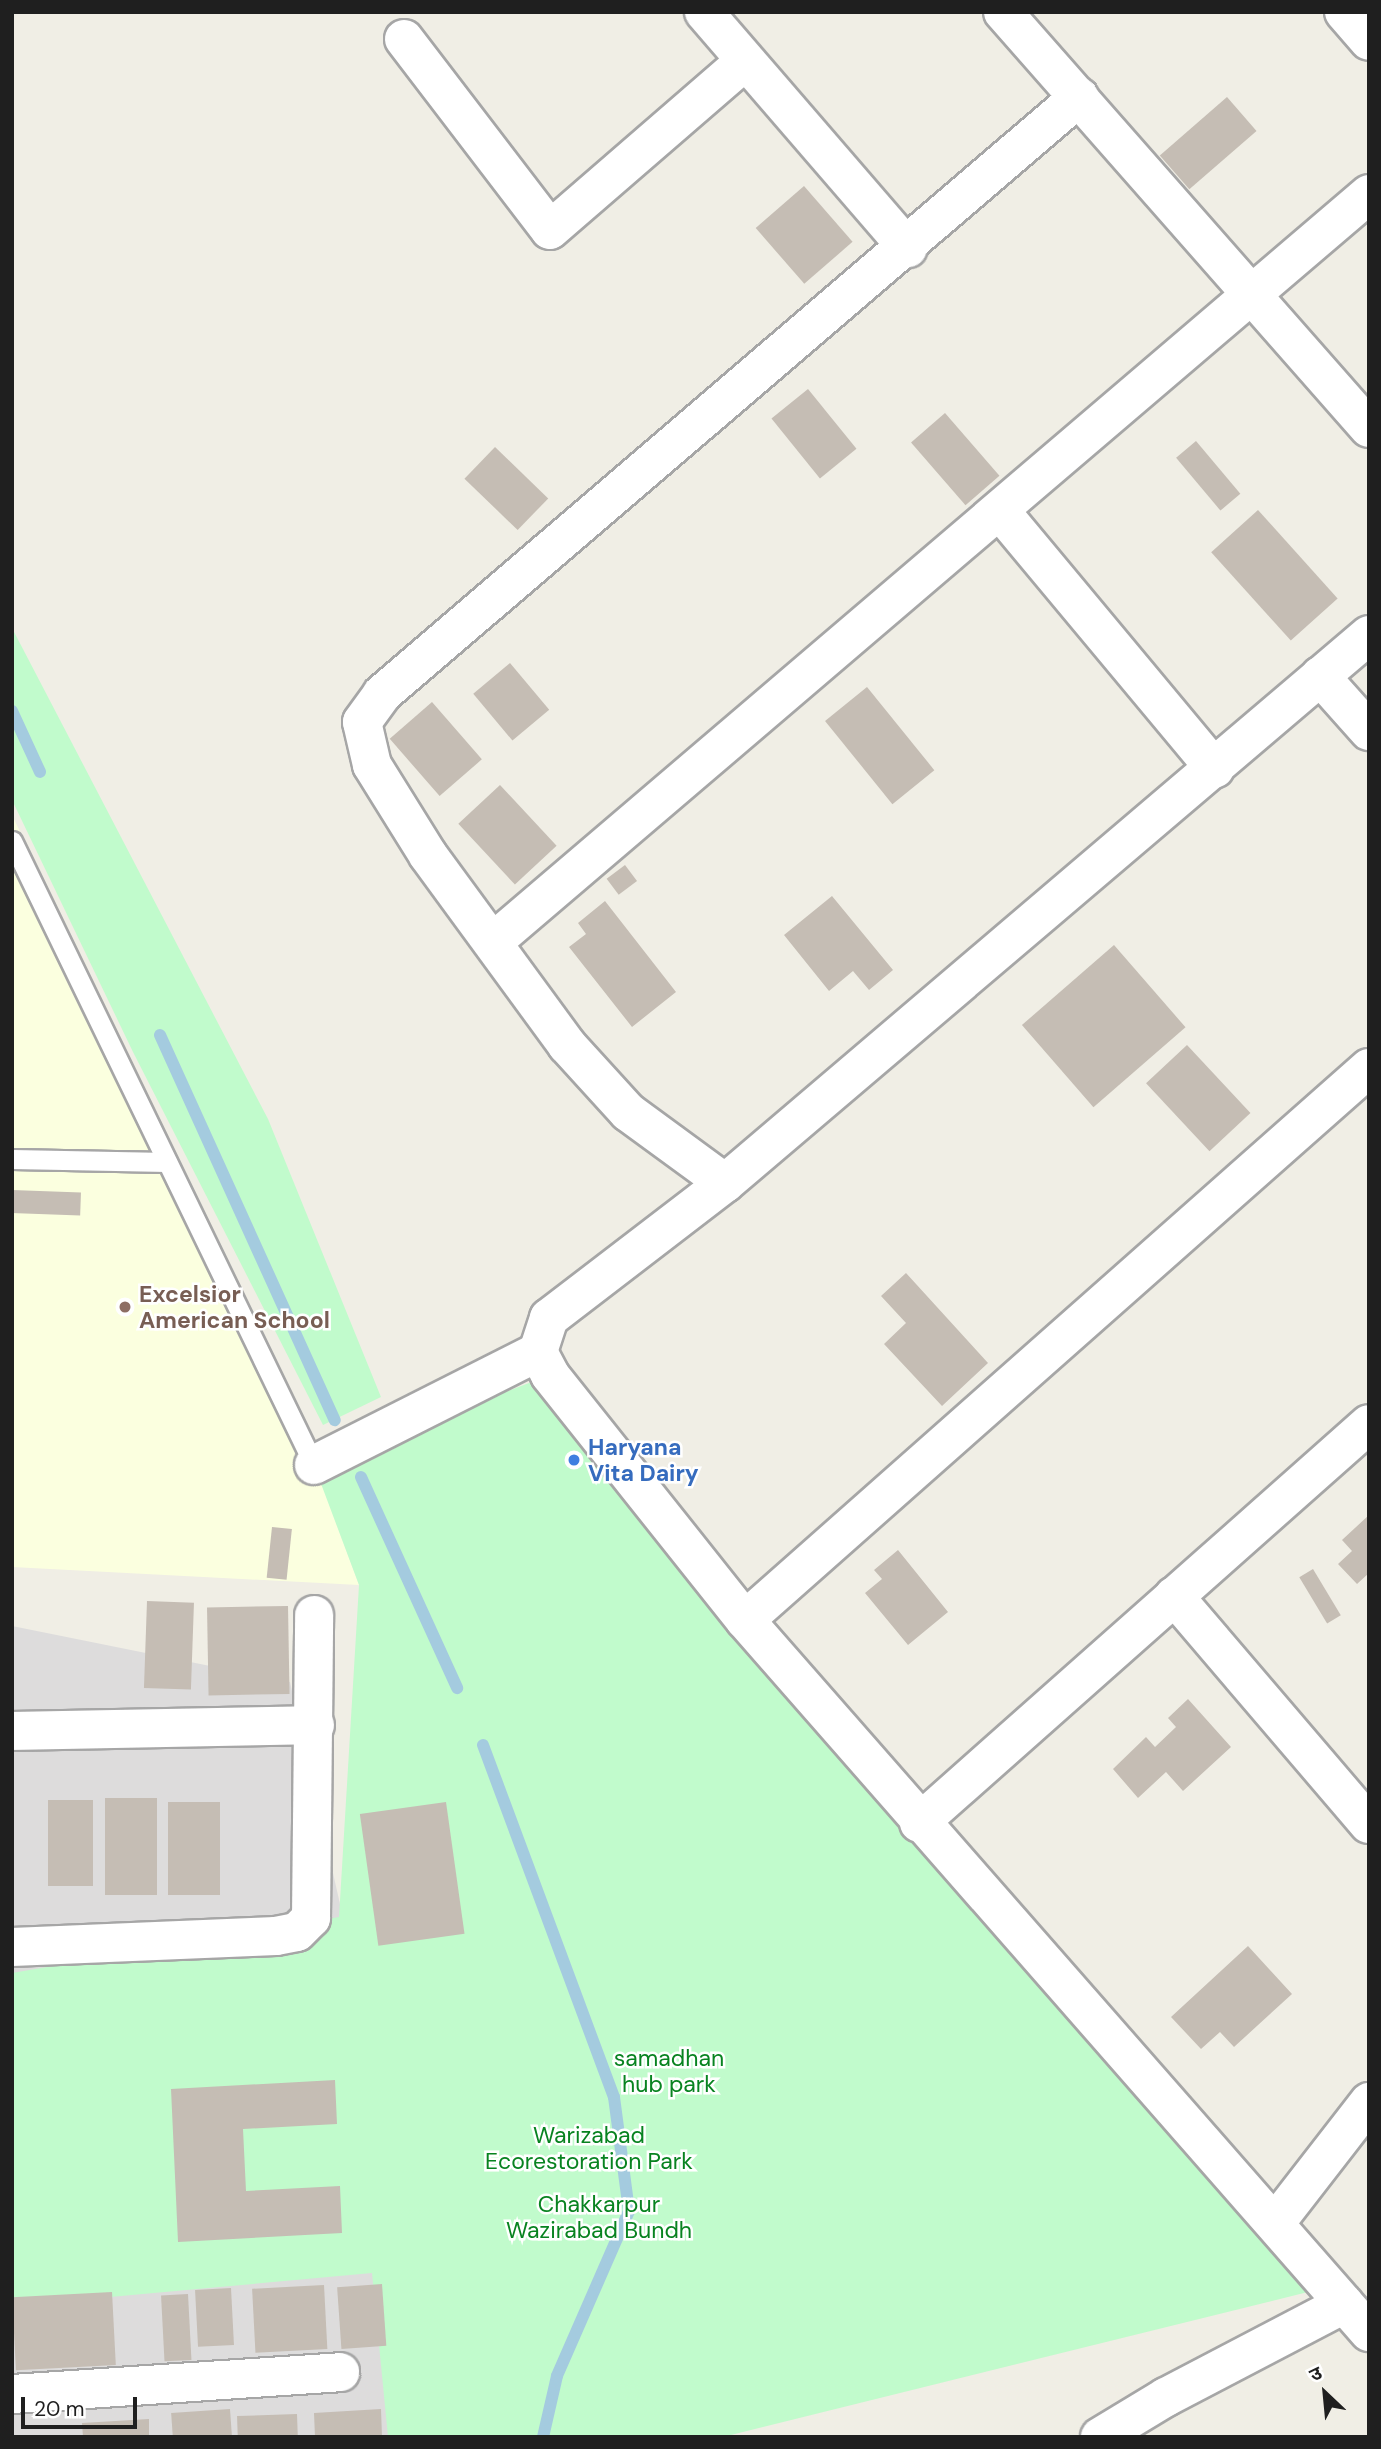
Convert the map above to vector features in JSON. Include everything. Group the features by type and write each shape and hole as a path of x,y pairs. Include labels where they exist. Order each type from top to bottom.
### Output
{"street":[{"path":"704,12 908,248"},
{"path":"1003,12 1369,428"},
{"path":"1344,12 1369,41"},
{"path":"404,38 550,230 745,61"},
{"path":"725,1183 628,1112 567,1045 428,855 381,780 362,722 382,694 908,248 1079,97"},
{"path":"494,942 1001,512 1369,194"},
{"path":"1001,512 1215,769"},
{"path":"314,1465 538,1352 549,1318 725,1183 1215,769 1369,635"},
{"path":"1320,676 1369,731"},
{"path":"745,1620 1369,1068"},
{"path":"538,1352 550,1375 745,1620 919,1823 1276,2222 1369,2332"},
{"path":"919,1823 1369,1424"},
{"path":"1174,1596 1369,1824"},
{"path":"12,1947 297,1932 311,1918 314,1615"},
{"path":"12,1731 315,1725"},
{"path":"1276,2222 1369,2102"},
{"path":"1100,2437 1166,2397 1343,2304"},
{"path":"12,2394 340,2372"}],"lane":[{"path":"12,841 314,1465"},
{"path":"12,1159 167,1162"}],"shaded area":[{"name":"Excelsior American School","path":"12,815 144,1090 315,1465 359,1585 12,1567"},
{"path":"12,1626 290,1682 460,2437 12,2437"}],"green space":[{"path":"12,628 268,1119 381,1397 323,1425 133,1052 12,800"},
{"name":"samadhan hub park","path":"550,1375 1324,2288 723,2437 388,2437 372,2273 12,2306 12,1973 339,1917 359,1585 314,1465"}],"building":[{"path":"1227,97 1257,131 1189,189 1160,155"},
{"path":"804,186 853,242 804,284 756,228"},
{"path":"808,389 856,449 820,478 771,419"},
{"path":"945,413 999,476 965,505 911,443"},
{"path":"1196,441 1240,494 1220,511 1176,458"},
{"path":"495,447 548,498 518,530 464,479"},
{"path":"1258,510 1338,598 1291,641 1211,552"},
{"path":"510,663 549,710 512,741 473,694"},
{"path":"867,687 934,770 892,804 825,721"},
{"path":"432,702 482,759 440,796 390,739"},
{"path":"500,785 557,846 515,885 458,824"},
{"path":"625,865 637,881 619,895 607,879"},
{"path":"832,896 893,970 869,990 853,971 829,991 784,935"},
{"path":"605,901 676,992 632,1027 569,947 586,934 578,923"},
{"path":"1114,945 1186,1027 1093,1107 1022,1025"},
{"path":"1187,1045 1250,1113 1209,1151 1146,1083"},
{"path":"12,1190 81,1192 80,1215 12,1213"},
{"path":"906,1273 988,1363 942,1406 884,1344 906,1323 881,1296"},
{"path":"1369,1515 1369,1573 1357,1584 1338,1564 1352,1551 1342,1540"},
{"path":"272,1527 292,1529 287,1580 267,1578"},
{"path":"898,1550 948,1612 908,1645 865,1593 882,1579 874,1570"},
{"path":"1313,1569 1341,1615 1327,1624 1299,1577"},
{"path":"147,1601 194,1603 191,1690 144,1688"},
{"path":"288,1606 290,1694 209,1695 207,1607"},
{"path":"1188,1699 1231,1747 1183,1791 1166,1772 1138,1798 1113,1769 1146,1737 1155,1747 1176,1727 1168,1718"},
{"path":"105,1798 157,1798 157,1895 105,1895"},
{"path":"48,1800 93,1800 93,1886 48,1886"},
{"path":"168,1802 220,1802 220,1895 168,1895"},
{"path":"446,1802 465,1934 378,1946 360,1814"},
{"path":"1248,1946 1292,1994 1234,2047 1220,2032 1201,2049 1171,2017"},
{"path":"335,2080 337,2124 243,2129 246,2191 340,2186 342,2233 178,2242 171,2089"},
{"path":"382,2284 386,2346 341,2349 337,2287"},
{"path":"324,2285 327,2349 255,2353 252,2289"},
{"path":"231,2288 234,2345 198,2347 195,2290"},
{"path":"112,2292 116,2365 16,2370 12,2297"},
{"path":"188,2294 191,2360 164,2361 161,2295"},
{"path":"230,2409 232,2437 173,2437 171,2413"},
{"path":"381,2409 382,2437 315,2437 314,2413"},
{"path":"297,2414 298,2437 238,2437 237,2416"},
{"path":"149,2419 149,2437 83,2437 82,2423"}],"waterway":[{"path":"12,711 40,772"},
{"path":"160,1035 335,1420"},
{"path":"361,1477 457,1688"},
{"path":"483,1745 614,2097 629,2211 557,2376 543,2437"}],"place":[{"name":"Excelsior American School","path":"125,1307"},
{"name":"Haryana Vita Dairy","path":"574,1460"}],"park label":[{"name":"Warizabad Ecorestoration Park","path":"589,2148"},
{"name":"Chakkarpur Wazirabad Bundh","path":"599,2217"}]}
